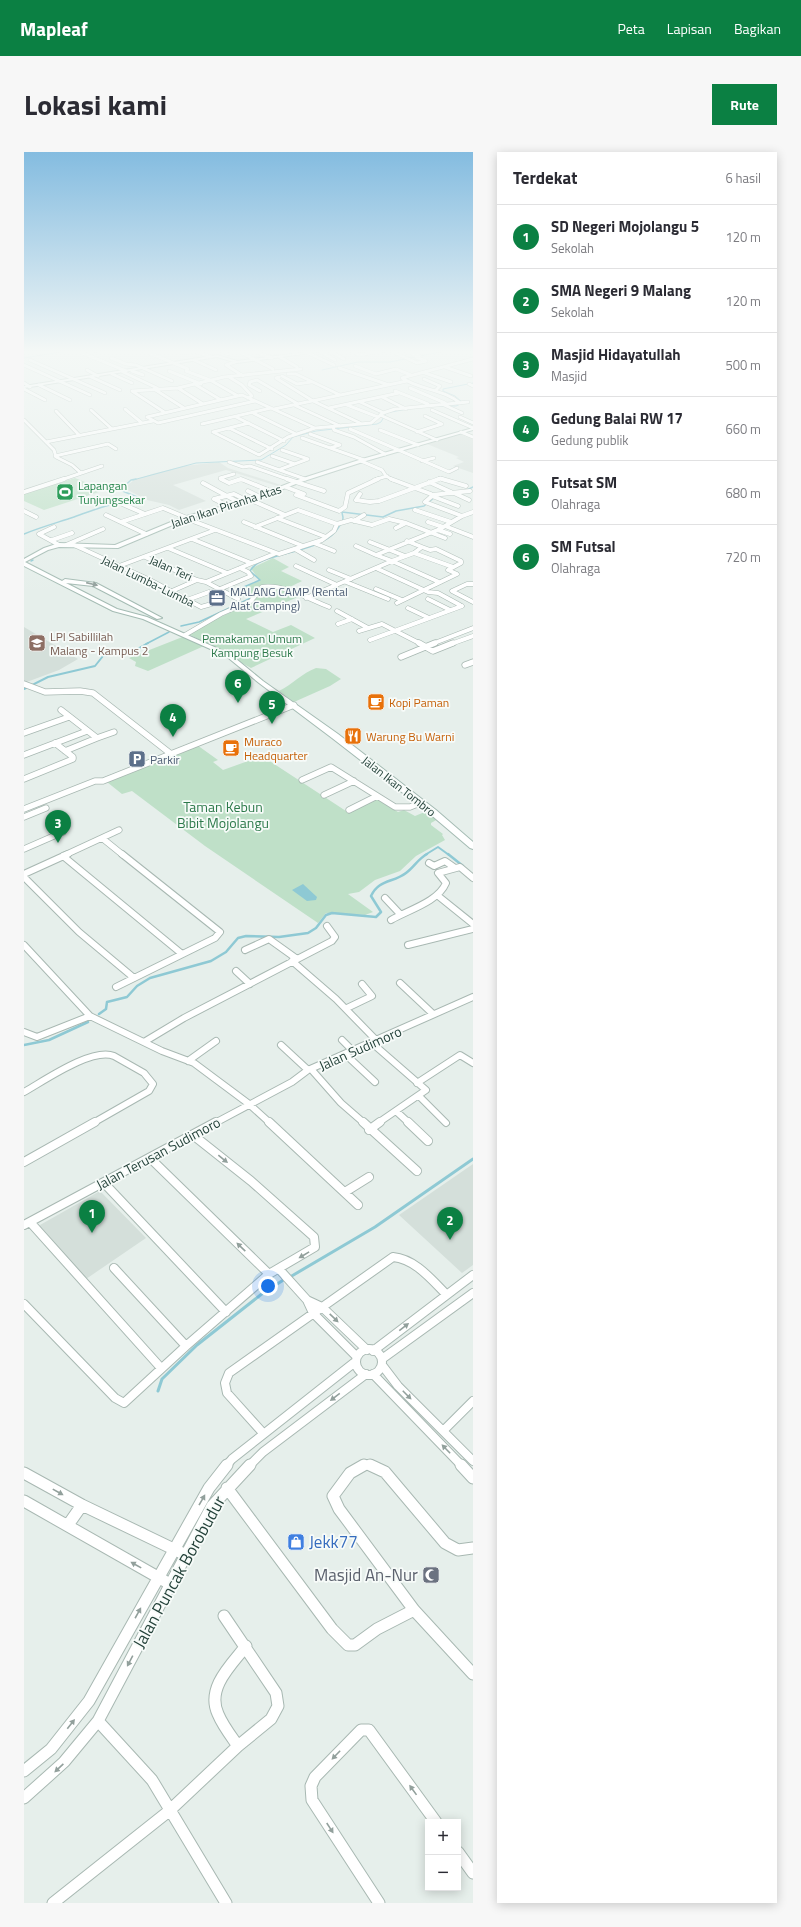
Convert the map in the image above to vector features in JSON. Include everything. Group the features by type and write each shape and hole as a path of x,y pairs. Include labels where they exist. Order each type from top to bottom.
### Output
{"street":[{"path":"36,432 54,450 55,456"},
{"path":"76,432 79,435"},
{"path":"46,442 97,432"},
{"path":"214,432 257,456 272,449 288,437 303,432"},
{"path":"237,432 272,449"},
{"path":"266,432 284,441"},
{"path":"291,432 296,434"},
{"path":"342,432 385,454"},
{"path":"356,432 449,472"},
{"path":"384,432 418,445"},
{"path":"417,432 437,440"},
{"path":"461,432 473,437"},
{"name":"Jalan Ikan Piranha Atas","path":"24,561 46,549 59,545 116,547 186,518 260,497 305,479 461,432"},
{"path":"310,434 340,445 330,448"},
{"path":"302,438 362,461 382,470 386,475 433,497 458,506"},
{"path":"55,456 108,444 112,444 116,449"},
{"path":"281,469 308,459 282,450"},
{"path":"55,456 72,465 80,473"},
{"path":"272,456 295,464"},
{"path":"421,461 434,458"},
{"path":"229,462 243,467 250,466 324,490"},
{"path":"257,462 281,469 305,479"},
{"path":"24,492 102,466"},
{"path":"360,494 356,500 374,502 388,499 440,478 457,468"},
{"path":"234,474 220,478 229,483 241,479 273,492"},
{"path":"296,495 338,511 345,506 348,493 372,480 386,475"},
{"path":"440,478 466,486"},
{"path":"216,490 248,482"},
{"path":"429,482 469,500"},
{"path":"203,483 240,503"},
{"path":"286,487 322,500"},
{"path":"248,491 260,497"},
{"path":"462,516 425,501 444,494 470,491"},
{"path":"214,499 234,494 285,515"},
{"path":"209,497 228,506"},
{"path":"120,504 145,514"},
{"path":"305,512 318,504"},
{"path":"312,514 326,507"},
{"path":"121,522 163,508 274,554"},
{"path":"256,527 298,510 340,523 354,521 371,525 389,519 406,523 445,538"},
{"path":"415,510 450,522 472,532"},
{"path":"24,511 36,517"},
{"path":"376,555 407,541 438,530 450,522 473,512"},
{"path":"106,515 146,534"},
{"path":"354,521 364,515"},
{"path":"277,518 326,537"},
{"path":"244,522 303,546 317,544 334,531 340,523"},
{"path":"428,522 473,537"},
{"path":"396,528 406,523"},
{"path":"54,527 38,534 59,545"},
{"path":"66,545 103,529"},
{"path":"119,566 215,530"},
{"path":"438,530 450,534"},
{"path":"84,531 91,534"},
{"path":"52,540 72,533"},
{"path":"192,539 251,563"},
{"path":"376,589 399,601 457,574 448,570 462,562 458,559 436,549 430,550 407,541"},
{"path":"370,542 405,556"},
{"path":"317,544 334,551"},
{"name":"Jalan Lumba-Lumba","path":"74,545 172,591 202,607 222,600"},
{"path":"206,582 274,554 297,551 303,546"},
{"path":"356,546 439,582"},
{"path":"306,598 392,562 422,547"},
{"path":"168,548 227,573"},
{"path":"297,551 314,560"},
{"path":"414,552 453,567"},
{"name":"Jalan Teri","path":"145,557 197,580 206,582 238,599"},
{"path":"447,559 459,564"},
{"path":"24,561 69,582 94,584 141,608 181,630 185,634"},
{"path":"24,561 115,610 141,617 185,634"},
{"path":"296,566 337,585"},
{"path":"220,589 251,576 248,572 240,568"},
{"path":"370,640 461,605 438,593 423,590 378,568"},
{"path":"329,570 388,599"},
{"path":"172,591 197,580"},
{"path":"473,584 467,584 452,591 473,602"},
{"path":"185,634 221,614 251,601 258,589 263,586 280,588 328,607"},
{"path":"187,600 209,592"},
{"path":"428,599 450,610"},
{"path":"126,614 141,608"},
{"path":"408,608 429,618"},
{"path":"337,611 368,628"},
{"path":"338,624 352,619"},
{"path":"359,632 382,624 430,650"},
{"path":"430,650 458,634 473,628"},
{"name":"Jalan Ikan Tombro","path":"185,634 228,655 261,682 294,705 420,803 473,846"},
{"path":"458,634 466,638"},
{"path":"402,658 473,636"},
{"path":"465,665 473,662"},
{"path":"28,686 46,692 80,690 93,693 171,754"},
{"path":"24,809 94,781 102,781 294,705"},
{"path":"61,710 97,738"},
{"path":"24,734 69,717"},
{"path":"24,755 87,731"},
{"path":"65,751 114,732"},
{"path":"24,778 73,759 73,757 55,743"},
{"path":"302,780 331,767 397,808 410,807 420,803"},
{"path":"324,795 354,781"},
{"path":"349,810 377,796"},
{"path":"24,817 46,808"},
{"path":"24,874 119,830"},
{"path":"24,849 63,832"},
{"path":"102,838 219,930 218,935 215,938 116,987"},
{"path":"63,856 182,954"},
{"path":"429,863 434,866 446,860 455,868"},
{"path":"391,920 437,895 446,884 437,874 455,868 461,868 473,878"},
{"path":"24,878 75,928 134,978"},
{"path":"437,895 473,924"},
{"path":"385,898 400,914"},
{"path":"144,1042 184,1018 334,939 334,935 327,926"},
{"path":"408,945 473,928"},
{"path":"245,950 269,939 274,940 347,1008 374,1042 426,1090 397,1112 369,1130"},
{"path":"24,945 90,1016 162,1051 193,1063 249,1104 358,1205"},
{"path":"236,970 250,984"},
{"path":"400,983 433,1014"},
{"path":"347,1008 372,997 371,993 362,984"},
{"name":"Jalan Sudimoro","path":"249,1104 292,1082 310,1070 473,996"},
{"path":"24,1032 36,1037 90,1016"},
{"path":"342,1040 353,1051"},
{"path":"193,1063 216,1041"},
{"path":"281,1045 310,1070 341,1104 369,1130 417,1171"},
{"path":"24,1092 88,1058 101,1054 108,1054 146,1074 153,1084 149,1091 142,1096 24,1162"},
{"path":"345,1054 375,1082"},
{"path":"417,1083 460,1055 473,1063"},
{"path":"419,1096 446,1123"},
{"name":"Jalan Terusan Sudimoro","path":"27,1224 249,1104"},
{"path":"397,1112 428,1141"},
{"path":"24,1304 119,1402 124,1403 186,1346 269,1274 280,1271 315,1247 314,1237 251,1181 193,1135"},
{"path":"150,1158 269,1274"},
{"path":"345,1192 369,1177"},
{"path":"104,1183 226,1312"},
{"path":"27,1224 162,1368"},
{"path":"263,1433 224,1387 225,1379 230,1373 393,1257 398,1256 410,1261 446,1294"},
{"path":"114,1268 186,1346"},
{"path":"280,1271 294,1284 307,1300 313,1313 356,1359 359,1370 370,1374 473,1477"},
{"path":"356,1359 363,1351 370,1350 473,1275"},
{"path":"370,1374 380,1369 382,1362 473,1293"},
{"path":"307,1300 322,1307 370,1350 380,1356 382,1362 398,1386 473,1462"},
{"name":"Jalan Puncak Borobudur","path":"24,1771 51,1749 89,1701 209,1488 232,1459 356,1359"},
{"name":"Jalan Puncak Borobudur","path":"24,1798 60,1768 82,1744 98,1721 212,1506 227,1488 262,1452 370,1374"},
{"path":"443,1431 473,1401"},
{"path":"472,1671 414,1610 335,1502 333,1496 344,1480 355,1470 364,1465 375,1466 385,1472 446,1543 454,1550 462,1552 473,1548"},
{"path":"24,1473 82,1505 174,1548 186,1556"},
{"path":"227,1488 332,1628 348,1645 352,1646 358,1644 377,1629 414,1610"},
{"path":"24,1501 170,1584"},
{"path":"68,1525 82,1505"},
{"path":"53,1903 169,1811 238,1746 271,1719 278,1706 276,1693 246,1646 224,1616"},
{"path":"238,1746 217,1712 213,1700 217,1685 246,1646"},
{"path":"98,1721 152,1780 169,1811 226,1903"},
{"path":"379,1903 312,1800 311,1786 315,1777 361,1730 369,1730 434,1819"},
{"path":"460,1855 473,1873"}],"shaded area":[{"path":"461,434 473,438 473,473 453,466 464,462 456,458 459,457 427,444"},
{"path":"219,462 228,468 284,486 281,487 226,470 173,485 206,501 179,510 169,505 147,500 124,488 134,480 152,474 184,466"},
{"name":"LPI Sabillilah Malang - Kampus 2","path":"24,627 78,659 59,670 24,683"},
{"path":"473,1164 473,1265 462,1273 399,1215"},
{"path":"100,1191 146,1238 86,1279 38,1228 40,1225"}],"green space":[{"name":"Lapangan Tunjungsekar","path":"75,478 105,490 44,510 24,501 24,494"},
{"name":"Pemakaman Umum Kampung Besuk","path":"273,558 289,567 281,571 302,581 285,588 263,585 252,595 240,590 239,588 260,581 252,568"},
{"name":"Pemakaman Umum Kampung Besuk","path":"265,587 281,589 298,597 246,619 273,632 291,625 315,638 251,668 187,633 254,601 259,591"},
{"name":"Pemakaman Umum Kampung Besuk","path":"185,636 204,646 148,671 135,666 136,662 129,658"},
{"path":"316,668 326,669 341,679 330,686 294,702 279,691 306,673"},
{"name":"Taman Kebun Bibit Mojolangu","path":"197,745 218,760 213,762 223,770 262,756 349,813 377,799 398,812 404,810 415,816 427,811 438,819 431,823 431,825 443,834 442,835 445,840 416,856 400,871 375,880 359,892 348,894 373,912 365,915 326,913 318,923 205,846 132,791 122,794 107,782"}],"water":[{"path":"303,884 317,897 316,900 307,901 292,890"}],"waterway":[{"path":"133,480 196,463 261,460 286,445 293,437 313,432"},
{"path":"24,534 106,506 140,501 142,499 120,490 131,480 136,479"},
{"path":"467,490 473,487"},
{"path":"181,626 199,622 251,598 252,596 239,589 260,580 250,571 255,565 264,560 315,545 327,539 336,531 341,523 343,518 342,512 383,517 396,511 424,506 435,497"},
{"path":"146,644 169,632"},
{"path":"24,689 48,677 95,666 103,656 132,652 148,643"},
{"path":"425,855 438,847 449,855"},
{"path":"99,1014 106,1009 107,1002 127,997 137,986 150,978 211,961 226,952 238,938 246,936 279,937 308,933 316,928 326,915 332,913 376,917 381,912 371,896 374,891 382,884 406,873 427,854"},
{"path":"448,854 463,866"},
{"path":"24,1045 49,1040 88,1022"},
{"path":"290,1277 375,1227 473,1159"},
{"path":"158,1391 162,1379 197,1345 263,1293 285,1279"}],"place":[{"name":"Lapangan Tunjungsekar","path":"65,492"},
{"name":"MALANG CAMP (Rental Alat Camping)","path":"217,598"},
{"name":"LPI Sabillilah Malang - Kampus 2","path":"37,643"},
{"name":"Kopi Paman","path":"376,702"},
{"name":"SM Futsal","path":"238,703"},
{"name":"Futsat SM","path":"272,724"},
{"name":"Warung Bu Warni","path":"353,736"},
{"name":"Gedung Balai RW 17","path":"173,737"},
{"name":"Muraco Headquarter","path":"231,748"},
{"name":"Parkir","path":"137,759"},
{"name":"Masjid Hidayatullah","path":"58,843"},
{"name":"SD Negeri Mojolangu 5","path":"92,1233"},
{"name":"SMA Negeri 9 Malang","path":"450,1240"},
{"name":"Jekk77","path":"296,1542"},
{"name":"Masjid An-Nur","path":"431,1575"}]}
